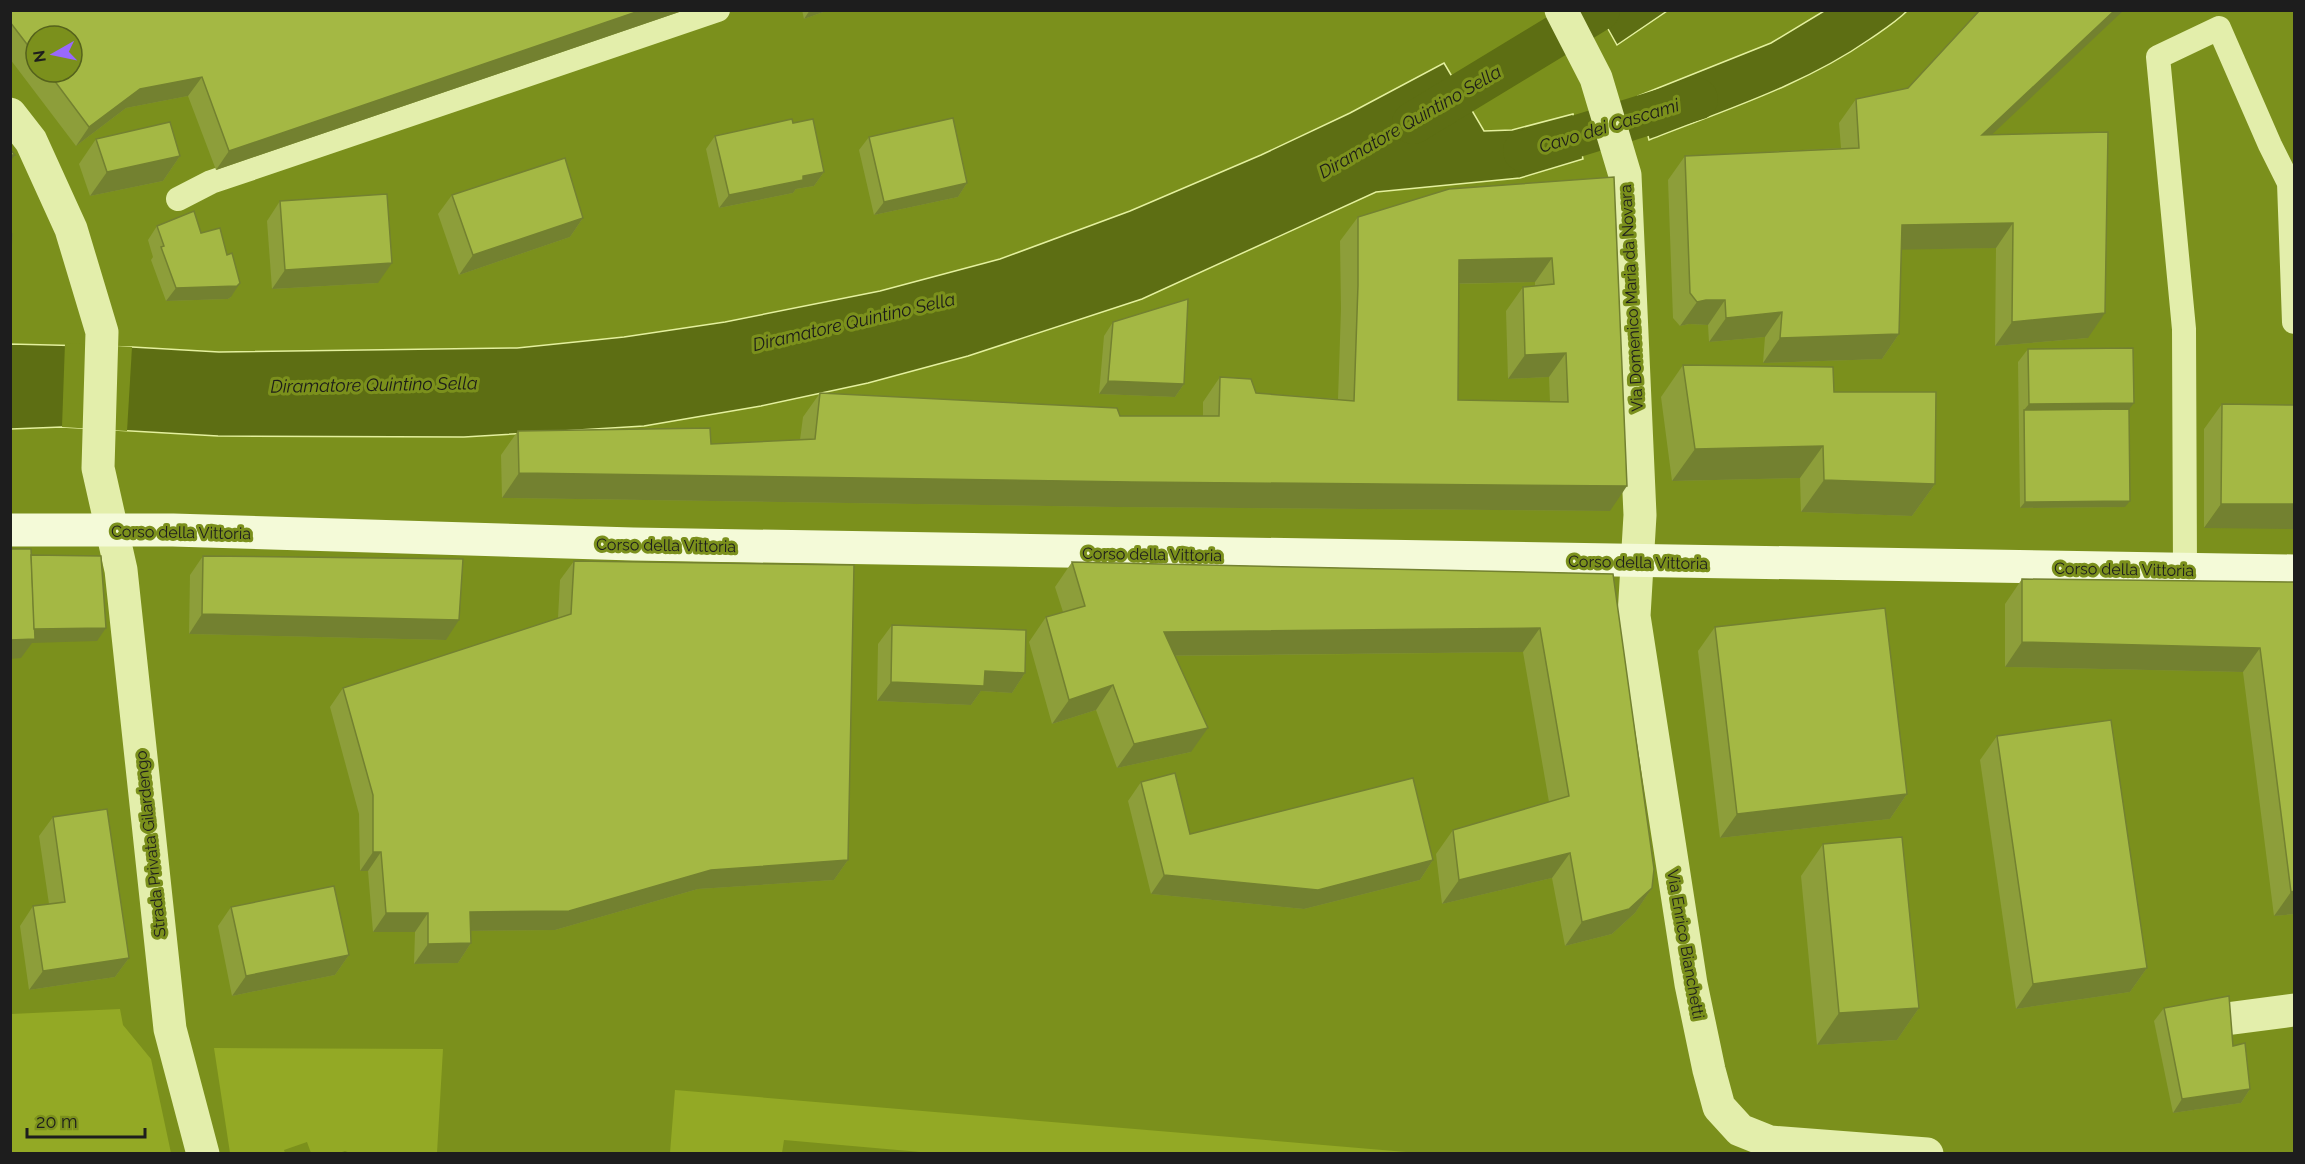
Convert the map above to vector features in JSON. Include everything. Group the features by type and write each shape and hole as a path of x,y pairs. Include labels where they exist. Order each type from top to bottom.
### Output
{"main road":[{"name":"Corso della Vittoria","path":"10,530 185,530 633,544 2295,571"}],"street":[{"name":"Via Domenico Maria da Novara","path":"1561,10 1596,78 1625,175 1640,515 1637,562"},
{"name":"Strada Privata Gilardengo","path":"10,114 31,141 70,229 102,332 101,429 98,468 121,570 170,1029 203,1154"},
{"name":"Via Enrico Bianchetti","path":"1637,562 1635,628 1690,984 1719,1107 1740,1130 1770,1142 1927,1154"},
{"path":"2226,1019 2295,1010"}],"lane":[{"path":"178,199 211,182 718,10"},
{"path":"2185,570 2184,329 2158,57 2219,28 2289,183 2295,322"}],"shaded area":[{"path":"120,1009 123,1025 151,1059 171,1153 11,1153 11,1014"},
{"path":"214,1048 443,1049 437,1153 353,1154 345,1151 311,1153 307,1142 284,1150 285,1153 230,1153"},
{"path":"675,1090 1418,1153 943,1154 784,1140 782,1153 670,1153"}],"water":[{"path":"1598,11 1667,11 1617,45"},
{"path":"1824,11 1907,11 1870,39 1818,70 1763,96 1649,140 1638,96 1771,43"},
{"path":"1444,63 1484,131 1512,130 1573,114 1583,159 1520,178 1376,192 1142,299 968,356 868,383 761,406 644,426 464,437 218,436 62,427 11,429 10,344 219,352 517,348 624,337 725,322 880,291 1000,259 1130,211 1261,155 1350,113"}],"pier":[{"path":"65,343 132,347 127,431 62,427"}],"building":[{"path":"10,10 642,10 229,151 202,77 140,89 89,127 57,84 84,84 84,24 24,24 24,40 10,22"},
{"path":"1980,10 2115,10 1982,135 2108,132 2105,313 2012,322 2013,223 1902,225 1899,334 1780,338 1782,312 1726,318 1725,300 1697,302 1690,293 1685,156 1859,148 1856,99 1908,88"},
{"path":"953,118 967,183 884,202 869,137"},
{"path":"792,119 793,123 813,119 824,172 803,176 803,180 729,195 715,136"},
{"path":"170,122 180,156 107,172 96,139"},
{"path":"565,158 583,218 473,255 452,195"},
{"path":"1614,177 1627,486 1132,482 519,473 518,431 710,428 711,444 815,439 820,393 1117,408 1120,416 1219,416 1220,377 1251,379 1256,393 1354,401 1358,217 1449,189","holes":["1552,258 1554,284 1523,287 1525,355 1566,353 1568,402 1458,400 1459,260"]},
{"path":"387,194 392,263 285,270 280,201"},
{"path":"194,211 201,233 220,228 227,255 232,253 240,283 237,286 176,288 161,247 164,246 157,226"},
{"path":"10,234 12,234 10,263"},
{"path":"1188,299 1184,384 1108,381 1113,322"},
{"path":"2133,348 2134,403 2029,404 2028,349"},
{"path":"1683,365 1833,367 1834,392 1936,392 1935,484 1824,480 1823,446 1695,449"},
{"path":"2222,404 2295,405 2295,504 2221,504"},
{"path":"2129,409 2130,501 2025,502 2024,410"},
{"path":"10,549 31,549 35,639 10,640"},
{"path":"31,555 101,556 106,628 34,629"},
{"path":"203,556 463,559 459,620 202,614"},
{"path":"574,561 854,565 848,860 711,870 569,911 470,912 471,943 428,944 428,913 386,913 381,852 373,852 373,795 343,688 571,614"},
{"path":"1072,562 1613,574 1654,869 1652,888 1629,909 1582,922 1570,853 1459,880 1453,830 1569,796 1540,628 1164,632 1208,728 1134,744 1113,685 1069,700 1046,617 1085,606"},
{"path":"2022,579 2295,582 2295,891 2291,892 2260,648 2022,642"},
{"path":"1885,608 1907,794 1737,814 1715,627"},
{"path":"892,625 1026,630 1025,673 985,671 984,686 891,682"},
{"path":"2111,720 2147,968 2033,984 1997,736"},
{"path":"1175,773 1190,834 1413,778 1433,860 1318,890 1164,875 1141,782"},
{"path":"107,809 129,958 43,971 33,906 65,902 53,817"},
{"path":"1902,837 1919,1008 1839,1013 1823,844"},
{"path":"334,886 349,955 246,976 231,907"},
{"path":"2229,996 2233,1046 2245,1043 2250,1089 2182,1099 2164,1008"}],"waterway":[{"name":"Diramatore Quintino Sella","path":"1413,123 1599,10"},
{"name":"Cavo dei Cascami","path":"1524,151 1697,99"}]}
